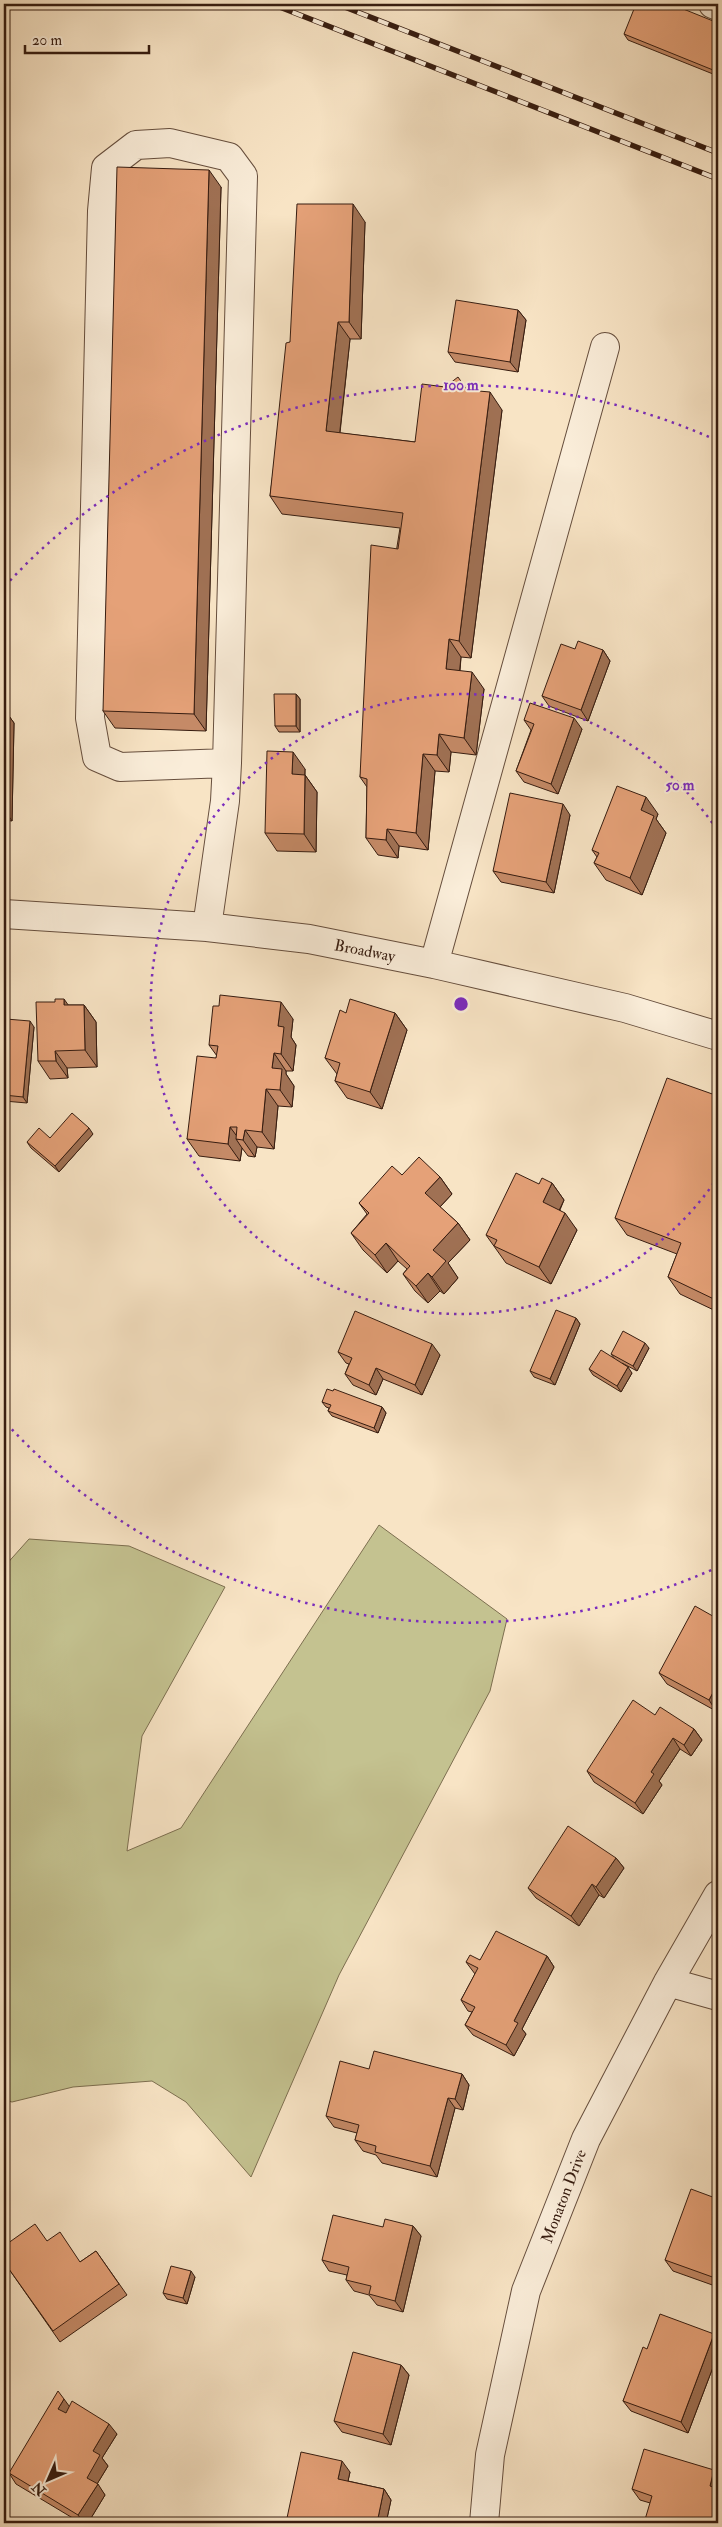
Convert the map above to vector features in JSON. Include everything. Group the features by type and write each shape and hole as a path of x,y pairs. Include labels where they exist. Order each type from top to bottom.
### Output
{"street":[{"path":"713,4 718,6"},
{"path":"208,927 225,802 227,763 243,176 229,157 170,143 136,144 106,168 102,211 90,718 97,757 120,767 227,763"},
{"path":"434,964 605,347"},
{"name":"Broadway","path":"4,914 208,927 309,939 434,964 624,1008 718,1036"},
{"name":"Monaton Drive","path":"484,2523 490,2455 526,2291 586,2139 668,1982 718,1895"},
{"path":"668,1982 718,1996"}],"shaded area":[{"path":"379,1525 507,1619 490,1691 339,1975 251,2177 186,2102 152,2081 73,2087 12,2102 4,2100 4,1567 29,1539 129,1546 225,1587 142,1736 127,1851 181,1828"}],"building":[{"path":"636,4 671,4 718,23 718,72 624,34"},
{"path":"117,167 209,170 194,714 103,711"},
{"path":"297,204 353,204 349,322 338,322 326,431 415,442 422,384 445,387 458,377 467,390 490,392 459,641 449,639 446,669 472,672 464,738 439,734 437,755 423,754 416,833 387,829 386,840 366,838 367,779 360,777 371,545 398,549 403,513 270,496 286,343 290,342"},
{"path":"456,300 518,310 510,362 448,352"},
{"path":"578,641 603,650 581,710 542,696 561,644 575,649"},
{"path":"274,694 296,694 296,726 275,726"},
{"path":"530,703 574,718 551,784 516,771 534,724 524,720"},
{"path":"267,751 293,752 292,774 305,775 304,834 265,833"},
{"path":"617,786 646,797 641,810 654,816 630,878 594,863 599,853 592,850"},
{"path":"510,793 563,804 546,882 493,871"},
{"path":"220,995 281,1002 278,1026 284,1027 281,1054 274,1053 272,1068 282,1069 280,1090 266,1089 262,1132 245,1130 243,1140 236,1139 237,1127 230,1127 228,1144 187,1139 197,1056 216,1058 218,1046 209,1045 213,1006 219,1006"},
{"path":"55,999 64,999 64,1005 84,1005 85,1050 55,1051 56,1061 38,1061 36,1002 55,1002"},
{"path":"350,999 395,1013 370,1092 335,1081 340,1063 325,1058 340,1010 346,1013"},
{"path":"6,1019 30,1021 23,1097 4,1095"},
{"path":"667,1078 718,1096 718,1301 668,1277 681,1243 615,1218"},
{"path":"72,1113 89,1128 55,1166 27,1142 39,1128 50,1138"},
{"path":"419,1157 440,1177 425,1193 458,1223 433,1250 446,1261 432,1277 428,1273 416,1286 403,1274 410,1266 386,1243 375,1255 351,1233 369,1213 359,1203 392,1166 402,1175"},
{"path":"516,1173 539,1184 542,1178 552,1183 543,1202 565,1213 539,1267 494,1246 497,1240 486,1235"},
{"path":"556,1310 576,1318 550,1379 530,1371"},
{"path":"355,1311 432,1344 415,1385 376,1368 369,1385 345,1374 352,1358 338,1352"},
{"path":"623,1331 645,1343 633,1366 611,1354"},
{"path":"601,1350 628,1367 617,1386 589,1369"},
{"path":"327,1389 333,1391 334,1389 382,1407 374,1428 328,1411 331,1405 322,1402"},
{"path":"695,1606 718,1619 718,1683 709,1700 659,1673"},
{"path":"633,1700 655,1715 660,1707 694,1729 684,1745 673,1738 651,1772 654,1774 635,1803 587,1771"},
{"path":"568,1826 616,1858 596,1887 592,1884 571,1916 528,1888"},
{"path":"496,1931 547,1956 514,2021 518,2023 506,2045 465,2025 475,2007 461,2000 478,1968 466,1962 470,1955 480,1960"},
{"path":"374,2051 462,2074 455,2099 448,2098 430,2166 375,2152 376,2146 355,2140 359,2125 326,2116 340,2061 369,2069"},
{"path":"691,2189 718,2199 718,2279 665,2260"},
{"path":"333,2215 383,2227 385,2219 413,2226 395,2301 369,2294 371,2286 346,2280 349,2267 322,2260"},
{"path":"35,2224 47,2241 60,2232 80,2262 96,2251 119,2284 53,2331 4,2262 4,2246"},
{"path":"171,2266 191,2271 183,2298 163,2293"},
{"path":"660,2314 714,2334 681,2422 623,2401 643,2347 647,2349"},
{"path":"353,2352 401,2365 383,2434 334,2421"},
{"path":"58,2391 64,2399 58,2409 66,2413 72,2401 109,2424 93,2451 100,2455 87,2478 98,2484 78,2515 9,2473"},
{"path":"644,2449 714,2470 710,2486 718,2489 718,2523 644,2523 652,2496 632,2489"},
{"path":"301,2452 342,2461 338,2479 384,2489 377,2523 312,2523 287,2518"}],"railway":[{"path":"272,4 718,179"},
{"path":"337,4 718,153"}]}
